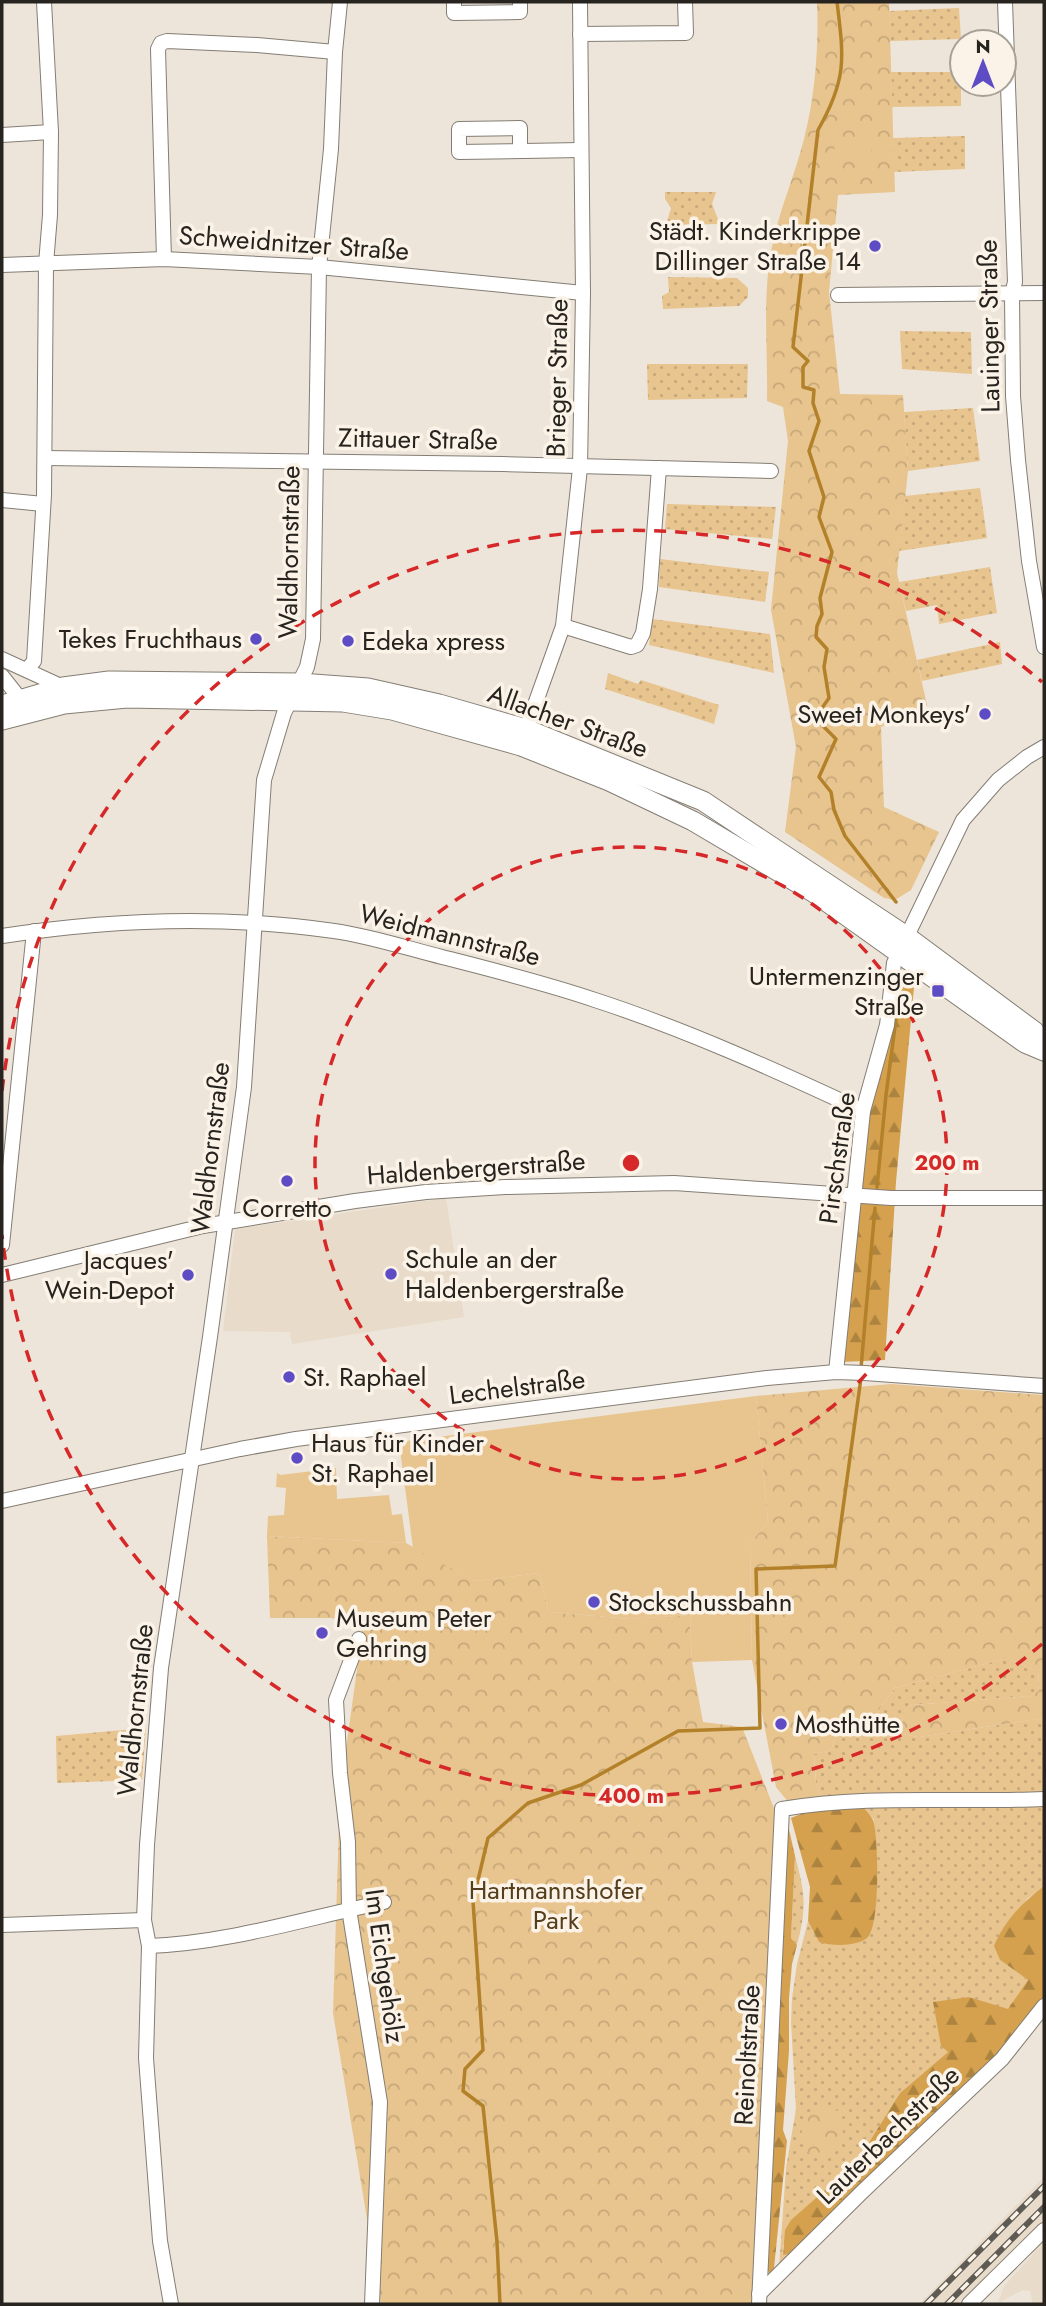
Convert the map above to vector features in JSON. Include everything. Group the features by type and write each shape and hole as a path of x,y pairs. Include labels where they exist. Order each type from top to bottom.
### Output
{"main road":[{"name":"Allacher Straße","path":"64,696 109,681 300,682 368,688 439,704 523,738 694,821 902,945 1034,1031 1044,1042"},
{"name":"Allacher Straße","path":"64,696 343,702 370,705 456,726 523,738"},
{"path":"2,720 17,705 64,696"},
{"name":"Allacher Straße","path":"902,945 1025,1043 1044,1051"}],"street":[{"path":"27,670 33,661 45,458 46,264 50,215 51,132 44,2"},
{"name":"Waldhornstraße","path":"171,2304 160,2241 146,2058 149,1946 144,1920 147,1845 161,1668 244,1087 266,768 290,701 312,653 319,267 331,149 340,2"},
{"path":"454,2 454,13 520,12 520,2"},
{"name":"Brieger Straße","path":"523,738 563,626 580,468 583,293 580,2"},
{"path":"580,34 686,33 685,2"},
{"name":"Lauinger Straße","path":"1005,2 1015,282 1012,294 1013,396 1029,561 1044,647"},
{"path":"164,258 158,49 161,43 167,41 257,45 335,52"},
{"path":"2,135 51,132"},
{"path":"520,151 581,150"},
{"name":"Schweidnitzer Straße","path":"2,265 164,258 319,267 583,293"},
{"path":"838,295 1044,293"},
{"name":"Zittauer Straße","path":"45,458 503,464 771,471"},
{"path":"563,626 631,647 637,645 643,633 650,589 659,468"},
{"path":"2,500 43,504"},
{"path":"2,659 27,670 64,696"},
{"path":"2,676 17,705"},
{"path":"902,945 963,820 998,780 1044,747"},
{"name":"Weidmannstraße","path":"2,936 106,923 179,919 335,931 492,970 594,999 708,1042 863,1111"},
{"path":"2,1245 34,931"},
{"name":"Pirschstraße","path":"836,1372 863,1111 887,1025 891,973 902,945"},
{"name":"Haldenbergerstraße","path":"3,1273 226,1222 367,1199 505,1186 674,1183 891,1198 1044,1198"},
{"name":"Lechelstraße","path":"2,1501 296,1439 767,1378 836,1372 1044,1387"},
{"name":"Im Eichgehölz","path":"359,1639 336,1700 340,1773 348,1842 349,1909 380,2102 372,2304"},
{"name":"Reinoltstraße","path":"759,2299 782,1809 864,1800 967,1802 1044,1799"},
{"path":"149,1946 173,1945 222,1936 384,1902"},
{"path":"2,1924 144,1920"},
{"name":"Lauterbachstraße","path":"759,2299 862,2192 1002,2059 1044,2006"},
{"path":"970,2304 1044,2230"}],"shaded area":[{"path":"446,1198 464,1317 292,1344 290,1332 223,1331 235,1229"},
{"path":"1044,2177 1044,2219 997,2268 957,2304 919,2304"},
{"path":"1044,2242 1044,2304 1033,2304 1030,2291 1023,2290 998,2303 1004,2286"}],"green space":[{"path":"817,2 889,2 895,192 838,195 829,292 840,394 903,395 908,471 897,573 927,705 881,727 884,807 939,832 911,890 895,900 884,898 785,832 796,747 771,610 788,441 783,407 767,401 766,304 775,233 811,106 817,54"},
{"path":"959,8 960,28 948,28 948,39 890,41 889,11"},
{"path":"891,72 948,72 948,98 961,98 961,106 892,107"},
{"path":"871,136 872,158 835,160 834,139"},
{"path":"965,136 965,169 894,172 893,138"},
{"path":"665,192 716,192 712,204 720,224 666,225 671,208 665,199"},
{"path":"668,277 737,278 748,288 748,297 739,306 663,309 662,296 669,292"},
{"path":"900,331 971,332 972,374 902,369"},
{"path":"647,364 748,364 747,398 648,400"},
{"path":"973,408 980,461 908,471 904,412"},
{"path":"980,488 987,538 899,551 905,496"},
{"path":"667,504 776,507 772,539 665,529"},
{"path":"660,559 769,572 765,602 659,587"},
{"path":"990,567 997,613 939,624 937,605 906,611 899,582"},
{"path":"652,619 770,634 774,673 649,645"},
{"path":"1000,642 1002,664 922,681 917,660"},
{"path":"608,673 638,684 641,680 719,705 714,724 605,689"},
{"path":"896,976 914,987 896,1182 885,1360 842,1362 866,1111"},
{"path":"891,1384 1044,1395 1044,1718 919,1737 903,1734 902,1712 912,1705 1031,1696 1039,1691 1038,1671 1007,1658 895,1688 868,1724 836,1735 831,1750 814,1754 816,1783 821,1798 789,1803 776,1787 752,1660 750,1543 768,1522 756,1396"},
{"path":"756,1396 768,1522 750,1543 752,1660 692,1662 690,1615 631,1619 549,1612 539,1573 475,1581 413,1548 399,1442"},
{"path":"336,1468 337,1499 389,1495 392,1515 402,1514 406,1543 267,1536 268,1516 284,1515 286,1488 276,1487 277,1473 281,1475"},
{"name":"Hartmannshofer Park","path":"267,1536 406,1543 475,1581 539,1573 549,1612 630,1619 690,1615 692,1662 703,1722 742,1727 779,1821 756,2304 381,2304 333,2013 340,1792 363,1626 331,1618 270,1618"},
{"path":"1007,1658 1038,1671 1039,1691 1031,1696 912,1705 902,1712 903,1734 919,1737 1044,1718 1044,1793 821,1798 816,1783 814,1754 831,1750 836,1735 868,1724 895,1688"},
{"path":"146,1728 142,1780 57,1783 56,1736"},
{"path":"1044,1801 1044,1886 1027,1899 1000,1960 1028,1980 1008,2010 969,1997 948,2052 900,2093 856,2163 829,2188 783,2246 783,2255 792,2254 779,2268 786,2168 796,2109 791,2022 797,1964 808,1921 819,1942 877,1895 874,1820 862,1805"},
{"path":"862,1805 873,1821 877,1848 875,1918 867,1938 862,1941 837,1945 819,1942 808,1921 810,1887 791,1818 818,1807"},
{"path":"788,1825 795,1856 791,1938 797,1945 792,1964 789,1998 789,2051 783,2130 787,2141 774,2268 770,2275 767,2269"},
{"path":"795,1856 804,1900 797,1945 791,1938"},
{"path":"1044,1886 1044,1999 1017,2033 945,2108 792,2254 783,2255 785,2230 791,2220 856,2163 900,2093 948,2052 941,2046 933,2002 969,1997 1008,2009 1028,1980 1000,1960 994,1946 1015,1913"},
{"path":"814,2108 830,2108 841,2112 841,2140 833,2154 826,2157 807,2152 801,2128"}],"waterway":[{"path":"837,2 841,68 834,96 818,130 793,347 808,361 803,367 803,387 814,390 813,403 819,421 809,451 824,497 819,517 832,552 820,598 822,614 816,637 827,649 824,667 829,698 815,718 836,739 819,777 831,792 834,810 845,836 896,902"},
{"path":"877,1187 901,981"},
{"path":"861,1368 875,1208"},
{"path":"500,2304 497,2242 483,2106 463,2091 465,2069 483,2050 473,1901 488,1838 528,1803 581,1785 678,1731 760,1728 756,1569 835,1566 861,1378"}],"railway":[{"path":"926,2304 1044,2186"},
{"path":"947,2304 1044,2207"}],"place":[{"name":"Städt. Kinderkrippe Dillinger Straße 14","path":"875,246"},
{"name":"Tekes Fruchthaus","path":"256,639"},
{"name":"Edeka xpress","path":"348,641"},
{"name":"Sweet Monkeys'","path":"985,714"},
{"name":"Untermenzinger Straße","path":"938,991"},
{"name":"Corretto","path":"287,1181"},
{"name":"Schule an der Haldenbergerstraße","path":"391,1274"},
{"name":"Jacques' Wein-Depot","path":"188,1275"},
{"name":"St. Raphael","path":"289,1377"},
{"name":"Haus für Kinder St. Raphael","path":"297,1458"},
{"name":"Stockschussbahn","path":"594,1602"},
{"name":"Museum Peter Gehring","path":"322,1633"},
{"name":"Mosthütte","path":"781,1724"}]}
